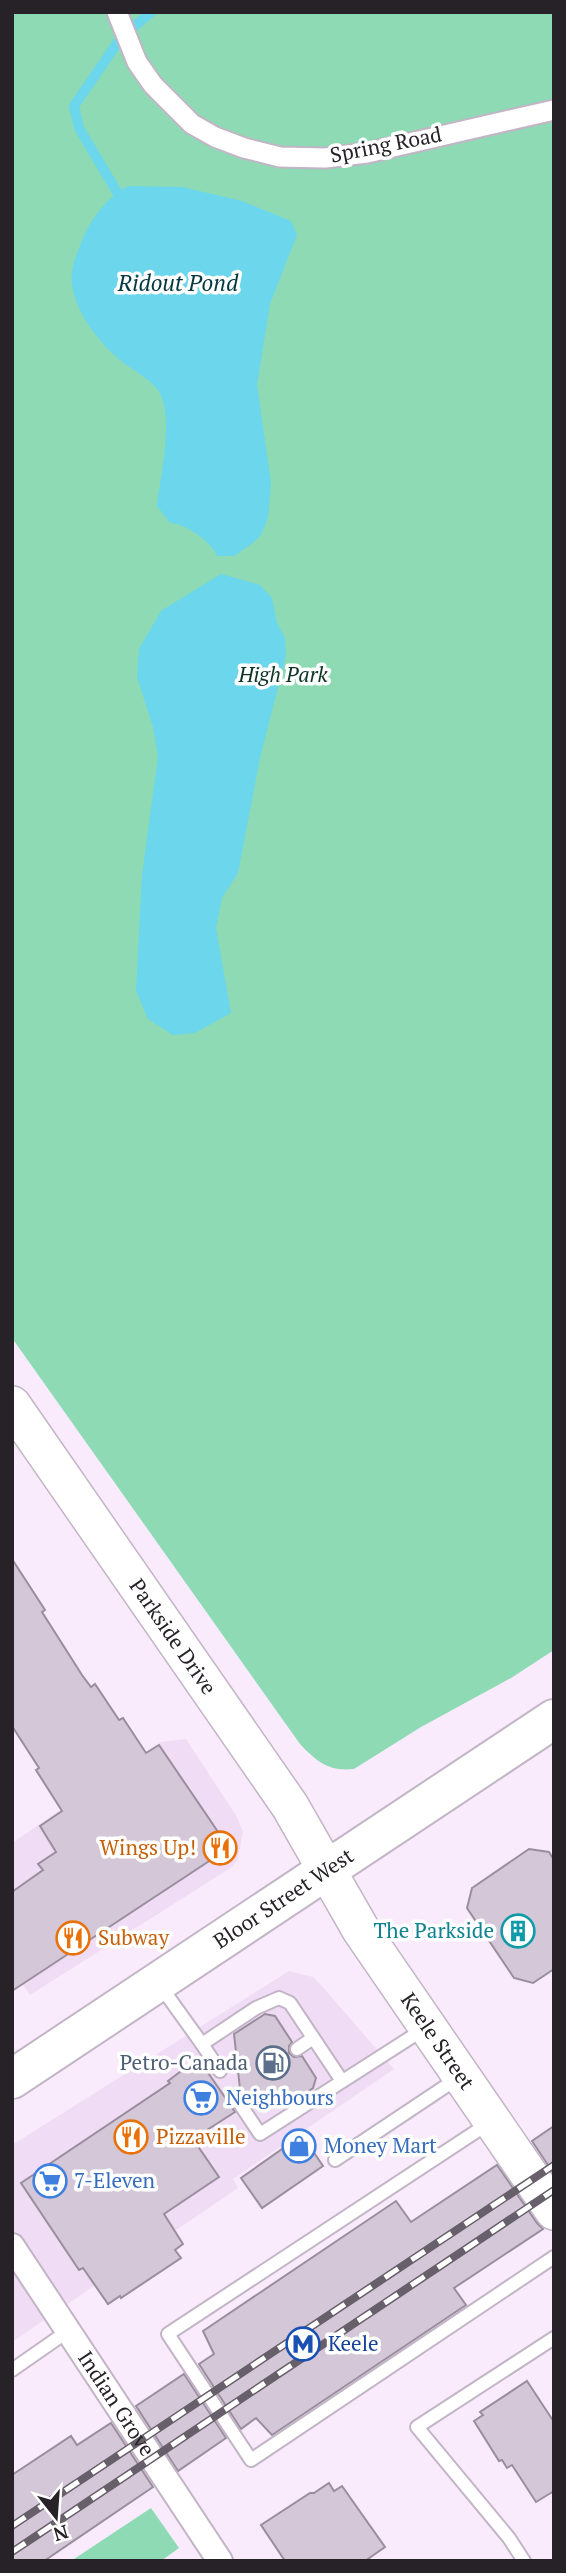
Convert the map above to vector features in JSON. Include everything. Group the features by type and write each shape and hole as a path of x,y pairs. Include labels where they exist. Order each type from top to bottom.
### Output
{"main road":[{"name":"Parkside Drive","path":"12,1405 290,1806 328,1870"},
{"name":"Bloor Street West","path":"12,2079 554,1718"},
{"name":"Keele Street","path":"328,1870 361,1930 554,2211"}],"street":[{"name":"Spring Road","path":"117,12 137,62 153,85 192,124 215,137 244,148 280,157 325,158 367,153 554,110"},
{"name":"Indian Grove","path":"14,2250 220,2561"}],"lane":[{"path":"158,1983 220,2071"},
{"path":"202,2044 256,2008 279,1998 290,2003 342,2081"},
{"path":"242,2107 260,2134 428,2027"},
{"path":"297,2049 313,2038"},
{"path":"335,2160 461,2076"},
{"path":"492,2121 168,2334 251,2460 554,2257"},
{"path":"12,2370 68,2331"},
{"path":"524,2561 509,2538 417,2427 554,2338"}],"shaded area":[{"path":"186,1739 237,1817 243,1832 238,1859 232,1867 30,1995 12,1969 12,1843 160,1742"},
{"path":"289,1971 313,1977 394,2069 233,2179 238,2188 12,2342 12,2145"}],"green space":[{"name":"High Park","path":"12,12 554,12 554,1650 354,1769 330,1767 312,1756 300,1744 12,1338"},
{"path":"151,2508 179,2548 161,2561 71,2561"}],"water":[{"name":"Ridout Pond","path":"128,186 182,187 242,201 291,221 297,235 270,304 257,385 271,483 268,518 261,535 234,556 217,556 209,544 197,534 183,526 170,523 157,506 166,430 163,401 155,386 120,360 96,335 83,316 74,295 73,268 85,234 106,203"},
{"path":"221,574 260,585 272,598 277,623 285,638 286,656 260,758 238,873 222,898 216,928 231,1013 195,1033 173,1035 148,1019 136,991 142,875 158,757 153,727 137,677 139,649 161,611"}],"building":[{"path":"12,1559 45,1610 42,1612 91,1687 95,1684 119,1720 123,1718 146,1753 159,1745 229,1848 12,1991 12,1892 43,1870 38,1864 56,1852 40,1826 62,1811 12,1726"},
{"name":"The Parkside","path":"529,1849 549,1852 554,1860 554,1969 533,1983 514,1978 467,1908 472,1888"},
{"path":"265,2014 275,2016 292,2042 289,2053 294,2057 302,2056 316,2078 313,2088 285,2107 241,2098 234,2034"},
{"path":"198,2058 235,2112 193,2139 219,2177 164,2214 183,2244 175,2250 181,2258 108,2304 83,2268 79,2270 21,2183 170,2083 168,2081"},
{"path":"554,2126 554,2174 532,2141"},
{"path":"302,2135 323,2166 262,2208 241,2178"},
{"path":"497,2165 543,2229 454,2288 466,2305 272,2435 256,2418 241,2429 199,2364 214,2354 203,2331 396,2201 411,2222"},
{"path":"184,2374 226,2438 178,2471 136,2406"},
{"path":"527,2381 554,2422 554,2491 536,2502 512,2465 507,2468 502,2460 499,2461 474,2421 483,2415 480,2412"},
{"path":"111,2423 153,2487 44,2561 12,2561 12,2475 71,2436 77,2445"},
{"path":"329,2483 334,2491 342,2486 385,2547 365,2561 285,2561 261,2525"}],"waterway":[{"path":"117,192 79,128 74,106 120,39 151,12"}],"railway":[{"path":"12,2526 554,2165"},
{"path":"12,2552 554,2190"}],"place":[{"name":"Wings Up!","path":"220,1848"},
{"name":"The Parkside","path":"518,1931"},
{"name":"Subway","path":"73,1938"},
{"name":"Petro-Canada","path":"273,2063"},
{"name":"Neighbours","path":"201,2098"},
{"name":"Pizzaville","path":"131,2137"},
{"name":"Money Mart","path":"299,2146"},
{"name":"7-Eleven","path":"50,2181"},
{"name":"Keele","path":"303,2344"}]}
